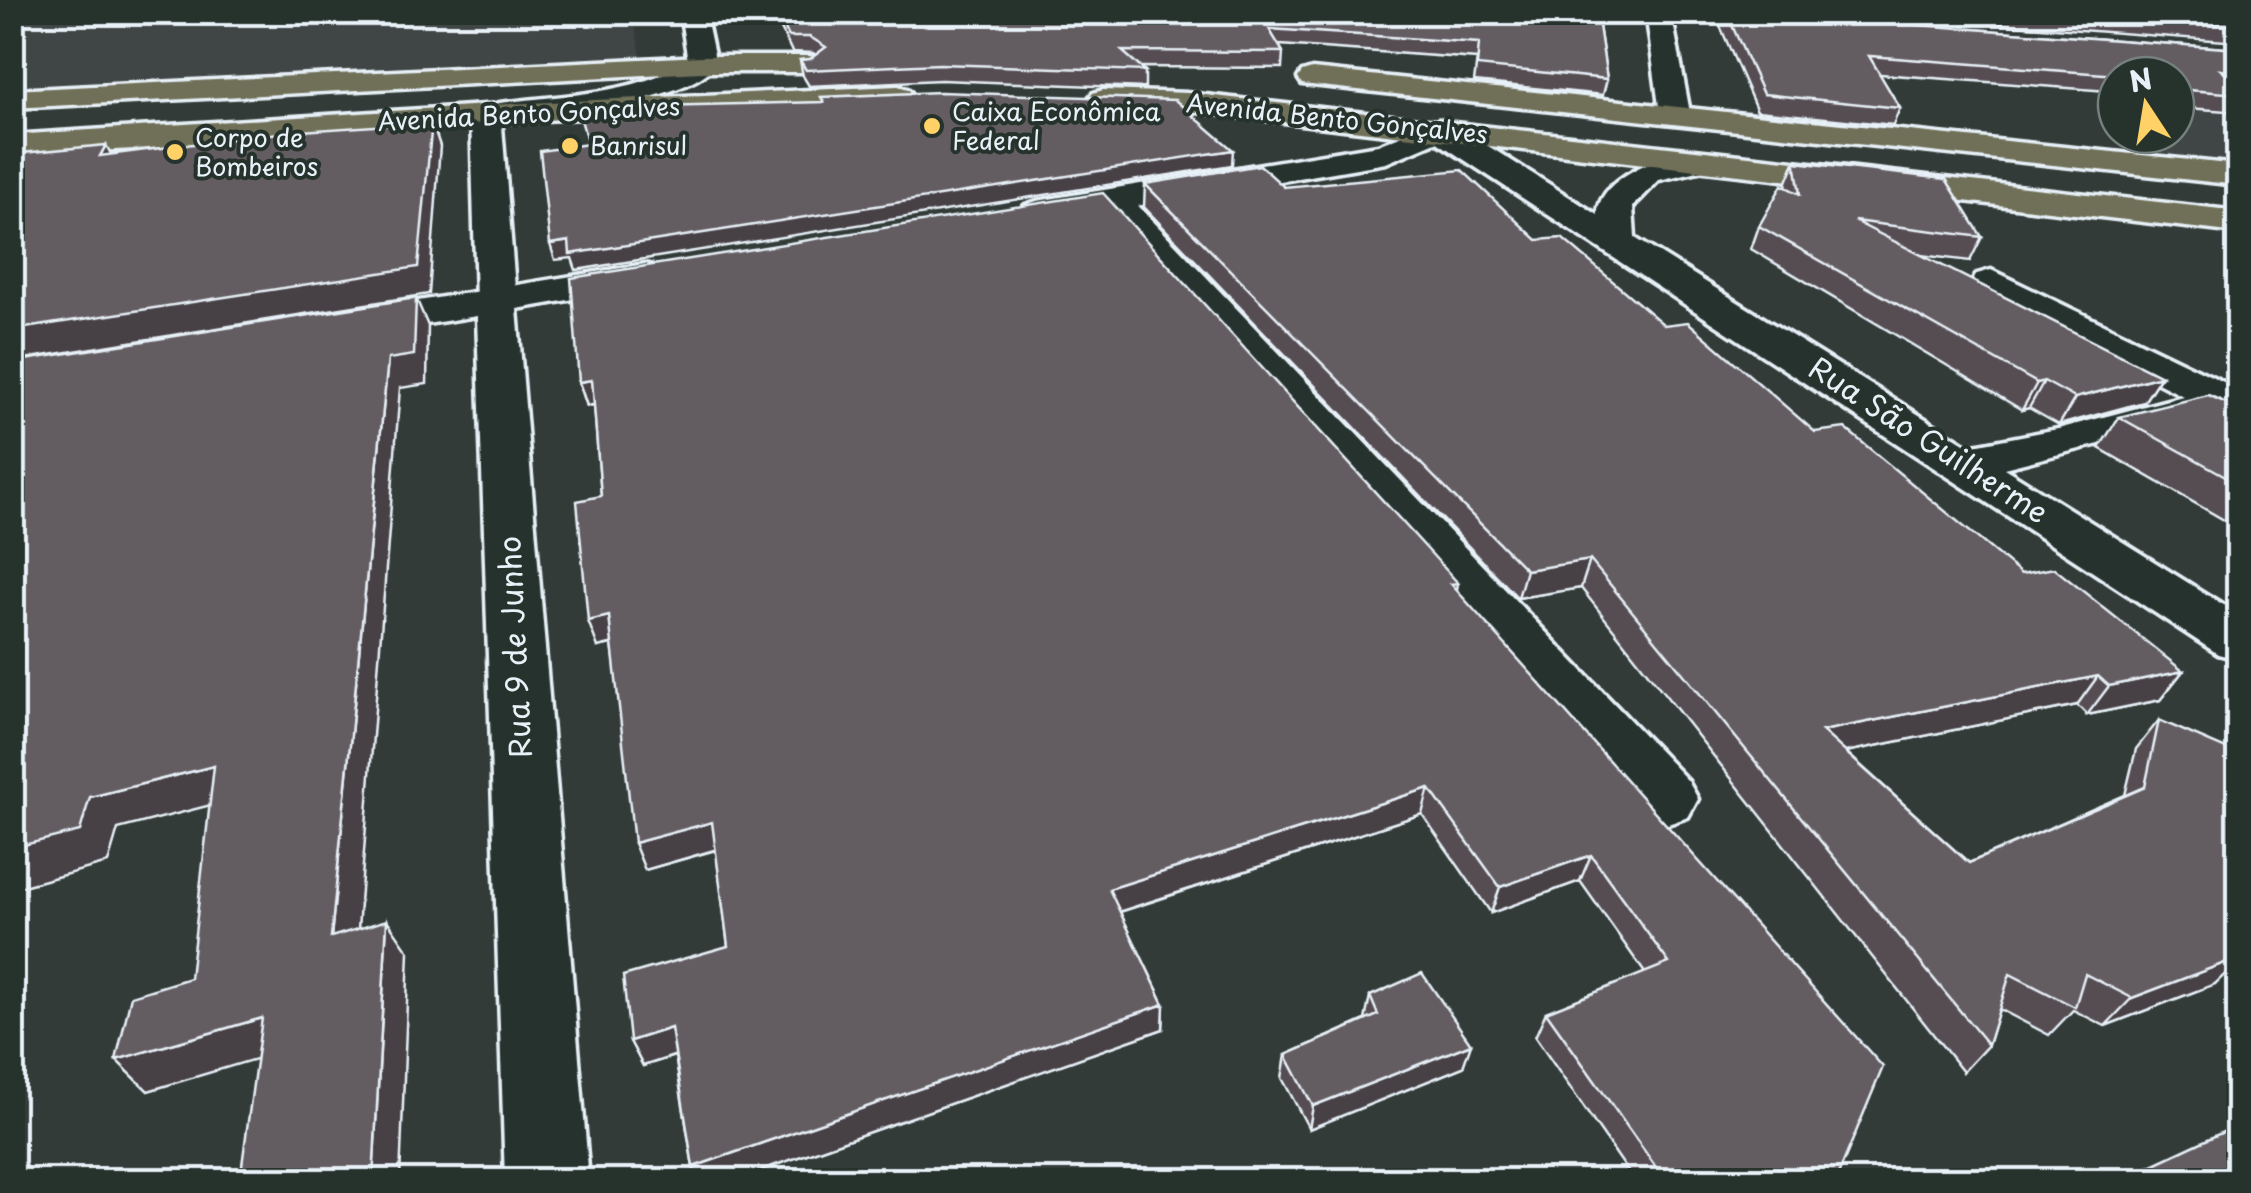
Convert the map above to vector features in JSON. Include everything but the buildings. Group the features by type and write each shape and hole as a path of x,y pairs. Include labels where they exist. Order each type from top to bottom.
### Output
{"main road":[{"name":"Avenida Bento Gonçalves","path":"12,99 702,64 836,64"},
{"name":"Avenida Bento Gonçalves","path":"1279,76 1676,113 2238,175"},
{"name":"Avenida Bento Gonçalves","path":"12,145 135,140 486,114 923,94"},
{"name":"Avenida Bento Gonçalves","path":"1074,98 1188,102 2238,222"}],"street":[{"path":"486,114 645,88 680,78 702,64 692,12"},
{"path":"1658,12 1676,113"},
{"path":"1675,12 1830,24"},
{"name":"Rua 9 de Junho","path":"486,114 547,1180"},
{"path":"997,218 1386,154 1439,129"},
{"name":"Rua São Guilherme","path":"1439,129 2238,640"},
{"path":"1617,241 1616,205 1647,173 1704,160"},
{"path":"1113,199 1664,799"},
{"path":"322,329 689,270"},
{"path":"1991,282 2231,403"},
{"path":"1960,462 2231,403"}],"shaded area":[{"path":"13,13 632,13 642,59 13,96"},
{"path":"2047,37 2238,50 2238,166 2167,159 2163,155 2196,155 2196,55 2096,55 2096,87"}],"place":[{"name":"Caixa Econômica Federal","path":"932,126"},
{"name":"Banrisul","path":"570,146"},
{"name":"Corpo de Bombeiros","path":"175,152"}]}
